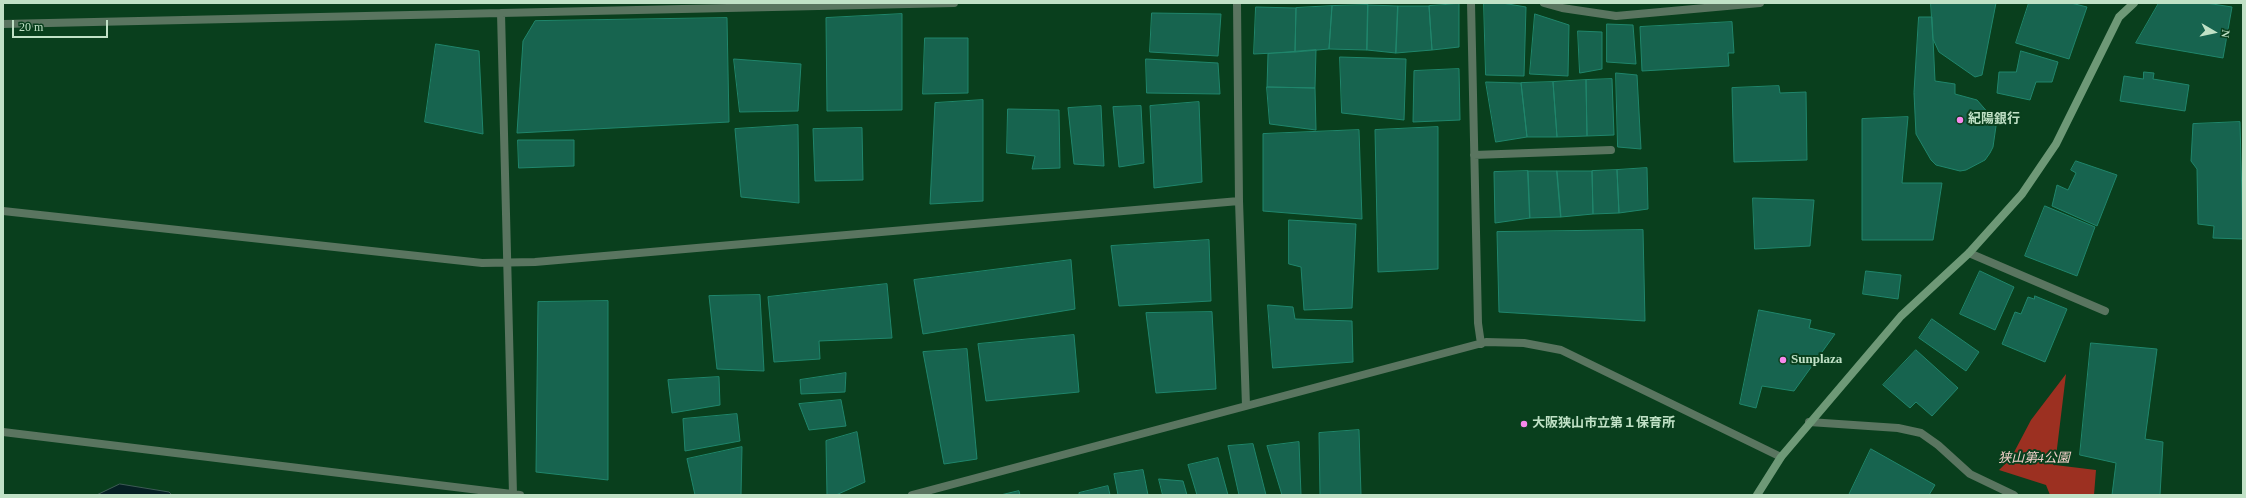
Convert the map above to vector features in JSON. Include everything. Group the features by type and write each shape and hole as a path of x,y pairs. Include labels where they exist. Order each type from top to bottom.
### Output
{"street":[{"path":"3,24 954,3"},
{"path":"1237,3 1239,201 1246,406"},
{"path":"1471,3 1478,323 1481,344"},
{"path":"1544,3 1562,8 1616,16 1760,3"},
{"path":"1757,495 1781,456 1900,316 1969,252 2022,194 2056,144 2119,17 2134,3"},
{"path":"3,432 516,494 507,262 501,13"},
{"path":"1474,155 1611,150"},
{"path":"3,211 482,263 535,262 1239,201"},
{"path":"1969,252 2105,311"},
{"path":"912,495 1481,344 1524,343 1561,350 1781,456"},
{"path":"1809,422 1898,428 1922,433 1938,445 1970,474 2014,495"}],"green space":[{"name":"狭山第4公園","path":"2066,374 2055,465 2096,470 2094,495 2050,495 2046,485 1999,470 2011,458 2031,420"}],"water":[{"path":"120,484 169,492 172,495 97,495"}],"building":[{"path":"1484,3 1502,3 1526,7 1524,76 1486,75"},
{"path":"1931,3 1996,3 1982,75 1975,77 1939,52 1933,39"},
{"path":"2029,3 2071,3 2087,7 2069,59 2016,43"},
{"path":"2159,3 2206,3 2232,7 2223,58 2136,43"},
{"path":"1459,4 1459,47 1432,50 1429,6"},
{"path":"1368,5 1398,6 1396,53 1367,50"},
{"path":"1368,5 1367,50 1329,49 1332,6"},
{"path":"1332,6 1329,49 1295,52 1296,8"},
{"path":"1398,6 1429,6 1432,50 1396,53"},
{"path":"1256,7 1296,8 1295,52 1254,54"},
{"path":"1152,13 1221,14 1218,56 1150,52"},
{"path":"902,14 902,110 827,111 826,18"},
{"path":"1535,14 1569,25 1568,76 1530,74"},
{"path":"1919,17 1932,17 1935,81 1955,84 1955,94 1977,100 1990,115 1996,126 1993,147 1990,153 1985,160 1966,170 1960,171 1936,165 1931,160 1916,134 1914,93"},
{"path":"727,18 729,122 517,133 523,41 535,21"},
{"path":"1732,22 1734,53 1728,53 1729,66 1642,71 1640,27"},
{"path":"1607,24 1633,25 1636,64 1607,62"},
{"path":"1578,31 1602,32 1602,69 1580,73"},
{"path":"925,38 968,38 968,93 923,94"},
{"path":"436,44 479,51 483,134 425,122"},
{"path":"1316,50 1315,88 1267,87 1268,54"},
{"path":"2021,51 2058,62 2052,82 2036,82 2030,100 1997,93 1999,72 2016,72"},
{"path":"1340,57 1406,59 1404,120 1342,113"},
{"path":"734,59 801,64 798,111 740,112"},
{"path":"1146,59 1218,63 1220,94 1147,93"},
{"path":"1459,69 1460,120 1413,122 1414,71"},
{"path":"2144,72 2154,73 2153,79 2189,85 2185,111 2120,101 2124,76 2143,79"},
{"path":"1616,73 1637,75 1641,149 1618,147"},
{"path":"1612,79 1614,135 1587,136 1586,80"},
{"path":"1586,80 1587,136 1557,137 1553,82"},
{"path":"1486,82 1521,83 1527,137 1496,142"},
{"path":"1553,82 1557,137 1527,137 1521,83"},
{"path":"1779,86 1780,93 1806,92 1807,160 1734,162 1732,88"},
{"path":"1267,87 1315,88 1316,130 1270,124"},
{"path":"983,100 983,201 930,204 935,103"},
{"path":"1199,102 1202,182 1154,188 1150,106"},
{"path":"1101,106 1104,166 1074,164 1068,108"},
{"path":"1141,106 1144,163 1119,167 1113,107"},
{"path":"1008,109 1059,110 1060,168 1032,169 1035,156 1007,153"},
{"path":"1908,117 1902,183 1942,183 1933,240 1862,240 1862,119"},
{"path":"2240,122 2243,239 2213,238 2214,226 2198,224 2197,169 2191,161 2193,124"},
{"path":"798,125 799,203 741,197 735,129"},
{"path":"1438,127 1438,269 1378,272 1375,130"},
{"path":"862,128 863,180 815,181 813,129"},
{"path":"1359,130 1362,219 1263,211 1263,134"},
{"path":"518,140 574,140 574,166 519,168"},
{"path":"2076,161 2117,175 2097,226 2052,206 2057,185 2068,190 2076,173 2071,170"},
{"path":"1647,168 1648,209 1619,213 1617,170"},
{"path":"1617,170 1619,213 1593,214 1592,171"},
{"path":"1528,171 1557,171 1561,217 1530,218"},
{"path":"1528,171 1530,218 1495,223 1494,172"},
{"path":"1557,171 1592,171 1593,214 1561,217"},
{"path":"1753,198 1814,200 1810,246 1755,249"},
{"path":"2045,206 2095,227 2077,276 2025,256"},
{"path":"1289,220 1356,224 1352,308 1304,310 1301,267 1289,264"},
{"path":"1643,230 1645,321 1499,312 1497,232"},
{"path":"1209,240 1211,301 1119,306 1111,246"},
{"path":"1071,260 1075,309 923,334 914,280"},
{"path":"1866,271 1901,275 1898,299 1863,294"},
{"path":"1980,271 2014,287 1995,330 1960,314"},
{"path":"887,284 892,338 819,341 820,359 774,362 768,297"},
{"path":"760,295 764,371 717,369 709,296"},
{"path":"2035,296 2067,309 2045,362 2002,344 2015,312 2021,314 2028,297 2034,299"},
{"path":"608,301 608,480 536,472 538,302"},
{"path":"1268,305 1293,307 1295,319 1352,321 1353,362 1273,368"},
{"name":"Sunplaza","path":"1759,310 1811,320 1809,328 1835,334 1794,391 1762,386 1756,408 1740,404"},
{"path":"1212,312 1216,389 1156,393 1146,313"},
{"path":"1932,319 1979,352 1966,371 1919,338"},
{"path":"1074,335 1079,392 986,401 978,344"},
{"path":"2091,343 2157,349 2145,439 2163,442 2160,495 2112,495 2116,463 2080,455"},
{"path":"967,349 977,459 944,464 923,352"},
{"path":"1916,350 1958,388 1932,416 1916,402 1910,408 1883,385"},
{"path":"846,373 845,392 801,394 800,380"},
{"path":"719,377 720,405 672,413 668,380"},
{"path":"841,400 846,426 809,430 799,404"},
{"path":"737,414 740,441 685,451 683,419"},
{"path":"1359,430 1361,495 1320,495 1319,433"},
{"path":"857,432 865,482 836,495 827,495 826,441"},
{"path":"1299,442 1301,495 1282,495 1267,446"},
{"path":"1253,444 1266,495 1239,495 1228,446"},
{"path":"742,447 741,495 695,495 687,459"},
{"path":"1871,449 1935,485 1929,495 1849,495"},
{"path":"1218,458 1228,495 1197,495 1188,465"},
{"path":"1143,470 1148,495 1118,495 1114,474"},
{"path":"1159,479 1183,481 1187,495 1163,495"},
{"path":"1108,486 1110,495 1079,495 1079,493"},
{"path":"1019,491 1020,495 1001,495"}],"place":[{"name":"紀陽銀行","path":"1960,120"},
{"name":"Sunplaza","path":"1783,360"},
{"name":"大阪狭山市立第１保育所","path":"1524,424"}]}
